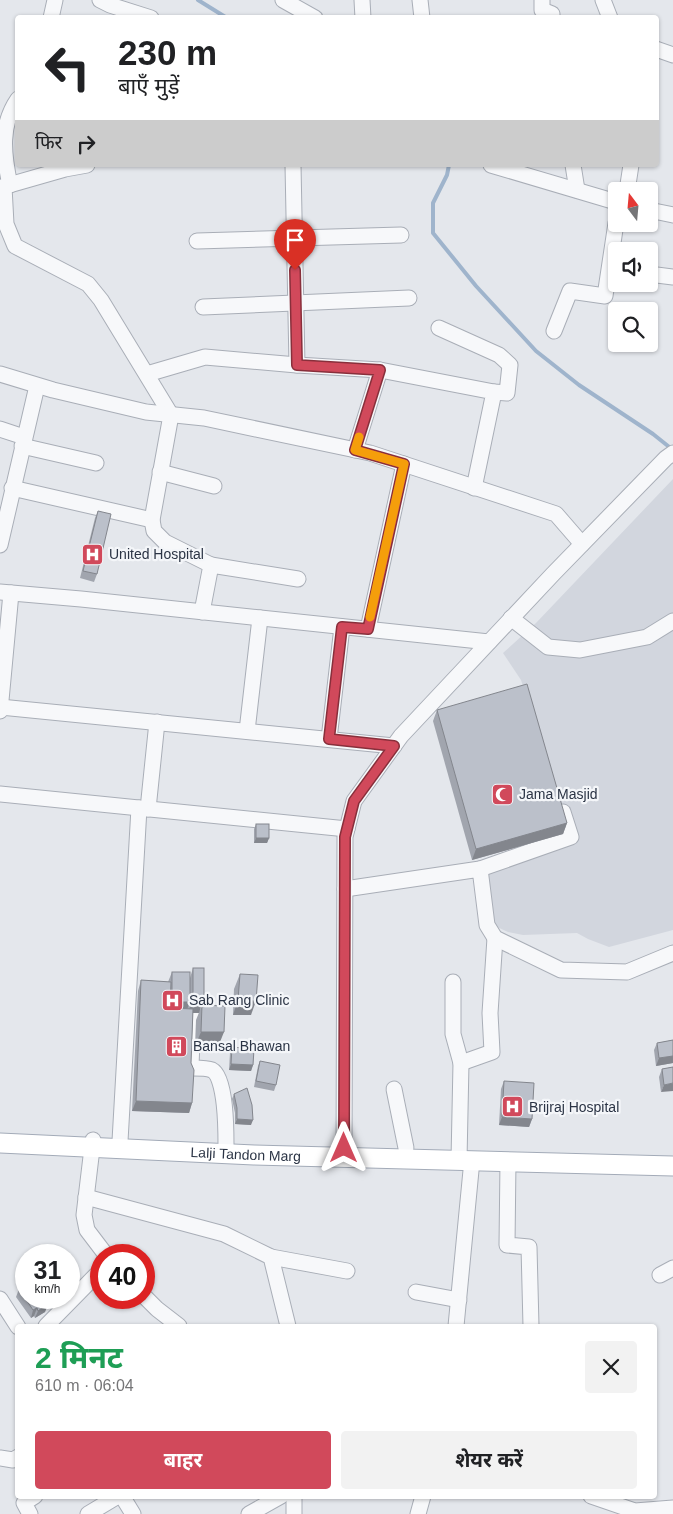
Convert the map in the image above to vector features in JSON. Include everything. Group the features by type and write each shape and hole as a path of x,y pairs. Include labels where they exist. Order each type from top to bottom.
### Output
{"main road":[{"name":"Lalji Tandon Marg","path":"0,1136 254,1154 344,1152 406,1148 508,1161 636,1158 673,1153"},
{"name":"Lalji Tandon Marg","path":"0,1143 92,1143 120,1141 464,1156 636,1158 673,1166"}],"street":[{"path":"52,15 55,0"},
{"path":"100,0 142,15"},
{"path":"362,0 363,15"},
{"path":"420,0 422,15"},
{"path":"542,0 542,10 552,15"},
{"path":"603,0 609,15"},
{"path":"292,2 311,15"},
{"path":"659,50 673,55"},
{"path":"15,101 11,105 1,126 5,187 3,225 15,246 88,284 101,300 171,415 152,520 154,531 165,542 211,565 298,579"},
{"path":"5,187 76,167"},
{"path":"293,167 297,365"},
{"path":"498,167 608,200"},
{"path":"573,167 577,190"},
{"path":"629,182 631,167"},
{"path":"658,212 673,215"},
{"path":"197,241 401,235"},
{"path":"658,275 673,277"},
{"path":"554,331 570,291 605,296 608,286"},
{"path":"203,307 409,298"},
{"path":"147,374 205,357 380,370 507,393 510,365 499,355 439,328"},
{"path":"355,450 380,370"},
{"path":"0,374 37,386 146,412 204,418 355,450 404,464 556,514 582,544"},
{"path":"0,545 37,386"},
{"path":"474,488 494,392"},
{"path":"0,429 23,442 96,463"},
{"path":"344,1152 345,837 354,801 401,736 511,618 669,456"},
{"path":"368,629 404,464"},
{"path":"160,472 214,486"},
{"path":"12,488 152,520"},
{"path":"202,612 211,565"},
{"path":"0,711 6,593 489,642"},
{"path":"247,731 260,618"},
{"path":"511,618 548,647 580,650 647,637 673,621"},
{"path":"329,739 342,627"},
{"path":"0,707 394,746"},
{"path":"120,1141 144,808 157,722"},
{"path":"0,794 347,829"},
{"path":"344,889 480,869 571,837 563,812"},
{"path":"461,1063 492,1052 490,1013 495,938 487,924 480,869"},
{"path":"495,938 561,970 628,972 673,954"},
{"path":"453,982 453,1034 461,1063 464,1156 459,1300 456,1324"},
{"path":"210,1017 186,1016 191,1066 193,1068 211,1070 217,1075 225,1107 226,1145"},
{"path":"394,1090 406,1148"},
{"path":"92,1143 84,1215 87,1230 98,1244"},
{"path":"508,1161 507,1245 529,1247 531,1324"},
{"path":"86,1197 224,1234 271,1256 346,1271"},
{"path":"271,1256 288,1324"},
{"path":"48,1324 90,1281"},
{"path":"416,1292 459,1300"},
{"path":"0,1299 16,1324"},
{"path":"155,1307 176,1324"},
{"path":"0,1458 15,1459"},
{"path":"30,1499 24,1503 30,1514"},
{"path":"88,1514 113,1499"},
{"path":"124,1499 133,1514"},
{"path":"248,1514 276,1499"},
{"path":"294,1499 294,1514"},
{"path":"418,1514 422,1499"},
{"path":"599,1499 635,1513 673,1508"}],"shaded area":[{"path":"673,479 673,930 609,947 577,933 523,935 508,932 495,926 481,862 572,835 521,680 503,653 536,623"}],"building":[{"path":"98,511 111,514 97,574 83,571"},
{"name":"Jama Masjid","path":"527,684 567,823 476,849 437,710"},
{"path":"256,824 269,824 269,838 256,838"},
{"path":"193,968 204,968 204,998 193,998"},
{"path":"172,972 190,972 190,1002 172,1002"},
{"path":"240,974 258,975 256,1001 238,1000"},
{"path":"141,980 171,982 170,1008 193,1009 191,1063 194,1070 192,1103 136,1101"},
{"path":"202,1005 225,1006 224,1032 201,1032"},
{"path":"673,1040 673,1056 659,1058 657,1043"},
{"path":"232,1047 254,1049 253,1065 231,1064"},
{"path":"260,1061 280,1065 276,1085 256,1081"},
{"path":"673,1067 673,1083 664,1085 662,1069"},
{"path":"504,1081 534,1083 532,1119 502,1117"},
{"path":"247,1088 252,1105 253,1120 237,1119 234,1094"}],"waterway":[{"path":"198,0 222,15"},
{"path":"449,167 447,175 433,203 433,233 476,286 536,351 579,385 653,434 673,450"}],"slow traffic":[{"path":"359,437 355,450 404,464 370,617"}],"place":[{"name":"United Hospital","path":"93,554"},
{"name":"Jama Masjid","path":"503,794"},
{"name":"Sab Rang Clinic","path":"173,1000"},
{"name":"Bansal Bhawan","path":"177,1046"},
{"name":"Brijraj Hospital","path":"513,1107"}],"route":[{"path":"295,270 297,365 380,370 355,450 404,464 368,629 342,627 329,739 394,746 354,801 345,837 344,1148"}]}
